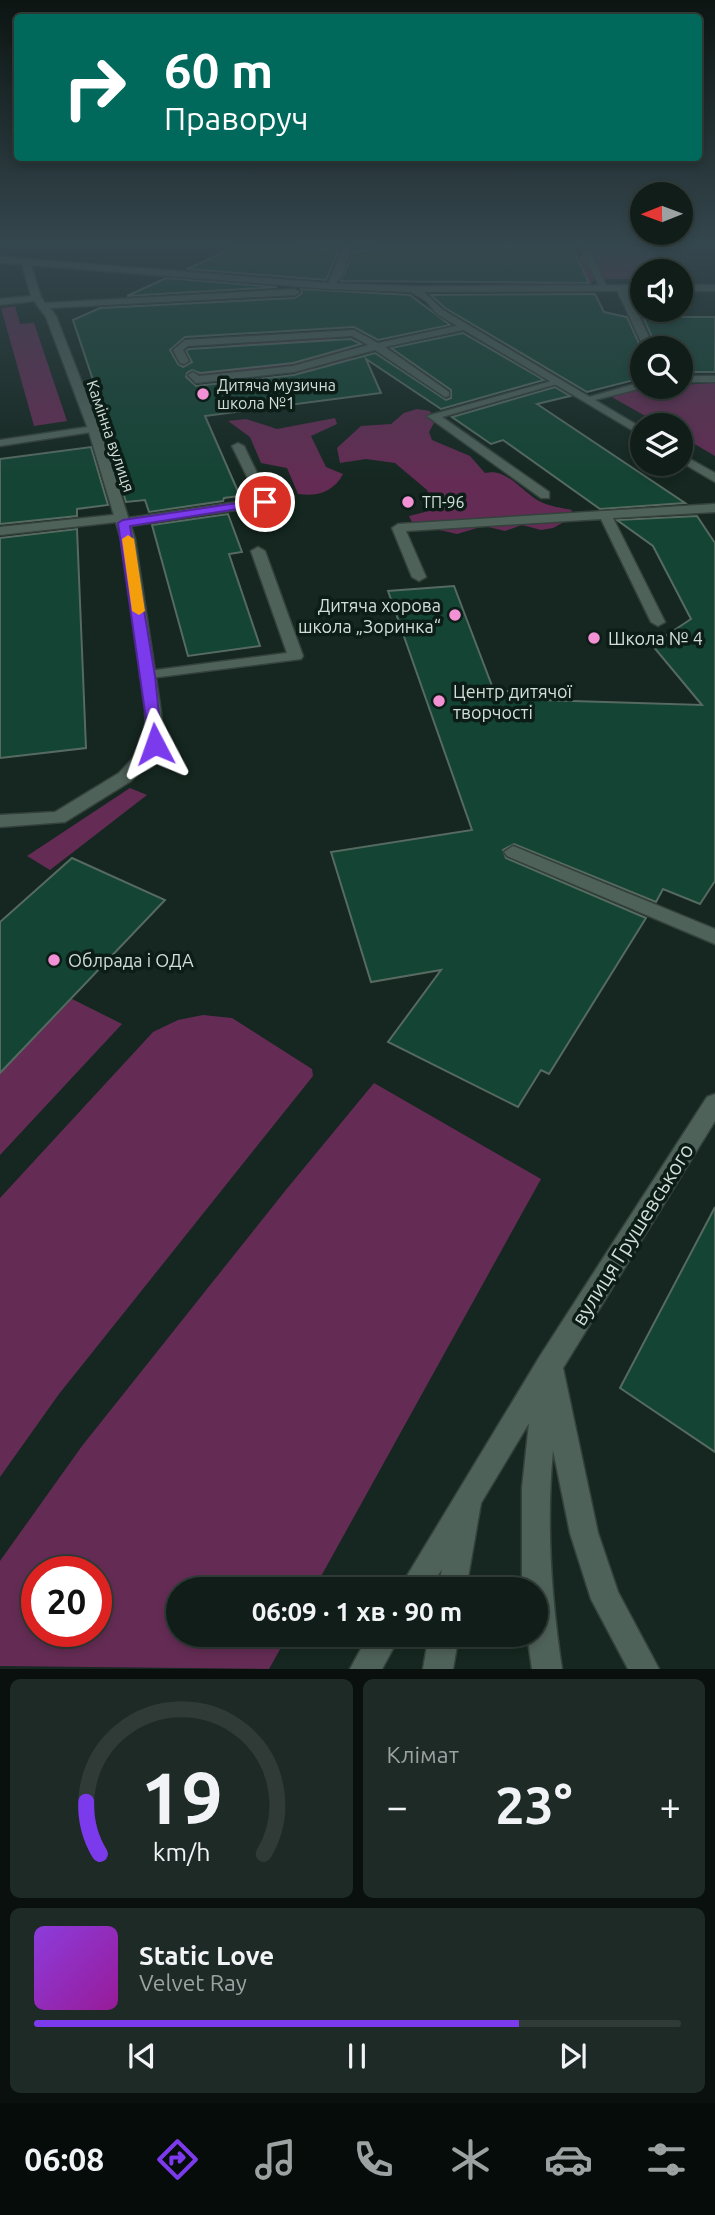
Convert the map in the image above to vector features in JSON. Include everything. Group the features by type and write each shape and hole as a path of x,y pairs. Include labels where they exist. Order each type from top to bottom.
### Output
{"street":[{"name":"Камінна вулиця","path":"0,821 59,818 125,777 155,744 148,676 122,520 94,429 54,325"},
{"path":"461,325 630,426"},
{"path":"193,375 196,380 294,369 377,346 465,327"},
{"path":"184,361 178,350 185,343 354,333 445,394"},
{"path":"693,380 715,379"},
{"path":"545,495 433,416 559,382"},
{"path":"587,399 630,388"},
{"path":"0,443 94,429"},
{"path":"0,531 122,520 265,502 238,446"},
{"path":"693,464 715,478"},
{"path":"419,577 398,528 715,508"},
{"path":"606,514 658,622"},
{"path":"148,676 296,656 258,551"},
{"path":"513,852 715,937"},
{"name":"вулиця Грушевського","path":"420,1577 549,1365 714,1105"},
{"path":"549,1365 584,1533 606,1599 644,1669"},
{"name":"вулиця Грушевського","path":"547,1669 537,1597 536,1488 549,1365"},
{"name":"вулиця Грушевського","path":"454,1577 470,1495"},
{"path":"365,1669 378,1647"},
{"path":"438,1669 442,1647"}],"shaded area":[{"path":"6,325 35,325 67,421 34,426"},
{"path":"323,337 342,339 352,351 353,359 315,366 313,370 306,372 180,384 172,360 230,345"},
{"path":"715,383 715,456 693,443 693,413 640,413 610,396 630,391 630,399 693,399 693,384"},
{"path":"417,409 430,411 434,423 429,432 432,440 470,456 485,473 493,472 507,477 539,501 572,510 568,520 553,528 541,530 522,525 505,531 484,526 457,534 413,524 409,516 425,512 431,500 427,490 395,463 366,459 340,463 337,448 361,426 391,424 404,413"},
{"path":"335,418 337,424 311,436 326,467 343,474 330,489 311,495 298,494 287,468 261,463 250,437 228,421 246,419 277,429"},
{"path":"130,788 147,795 50,870 27,856"},
{"path":"72,999 122,1024 0,1155 0,1073"},
{"path":"203,1015 232,1018 312,1069 313,1076 59,1394 0,1477 0,1198 153,1032 178,1020"},
{"path":"374,1083 541,1179 321,1577 166,1577 166,1647 281,1647 269,1669 0,1666 0,1561 82,1446"}],"building":[{"path":"75,325 450,325 378,340 354,327 185,337 170,350 178,364 183,367 192,362 186,351 189,349 351,339 361,344 293,363 200,373 192,370 186,377 196,386 294,375 375,353 446,400 451,398 451,390 391,348 463,333 544,380 441,409 366,359 381,393 205,416 240,496 149,512 145,500 126,502 108,444 114,443"},
{"path":"474,325 631,325 636,336 630,336 630,381 587,392"},
{"path":"647,325 715,325 715,372 693,372 693,336 652,336"},
{"path":"555,387 570,396 537,404 630,466 630,476 645,476 685,503 600,509 503,440 491,444 452,417"},
{"path":"91,447 108,505 77,509 77,516 0,524 0,459"},
{"path":"228,514 242,552 229,554 260,646 188,656 152,525"},
{"path":"697,516 715,543 715,881 700,904 663,889 656,902 514,844 503,850 506,858 646,918 549,1074 541,1070 518,1107 388,1042 441,970 371,982 331,852 472,830 388,591 454,586 494,691 538,691 540,700 702,705 652,645 691,619 653,546 617,520"},
{"path":"77,529 86,748 0,758 0,538"},
{"name":"Облрада і ОДА","path":"72,858 165,900 0,1073 0,922"},
{"path":"715,1207 715,1452 620,1388"}],"slow traffic":[{"path":"128,539 139,611"}],"place":[{"name":"Дитяча музична школа №1","path":"203,394"},
{"name":"ТП-96","path":"408,502"},
{"name":"Дитяча хорова школа „Зоринка“","path":"455,615"},
{"name":"Школа № 4","path":"594,638"},
{"name":"Центр дитячої творчості","path":"439,701"},
{"name":"Облрада і ОДА","path":"54,960"}],"route":[{"path":"155,744 148,676 128,539 123,523 265,502"}]}
